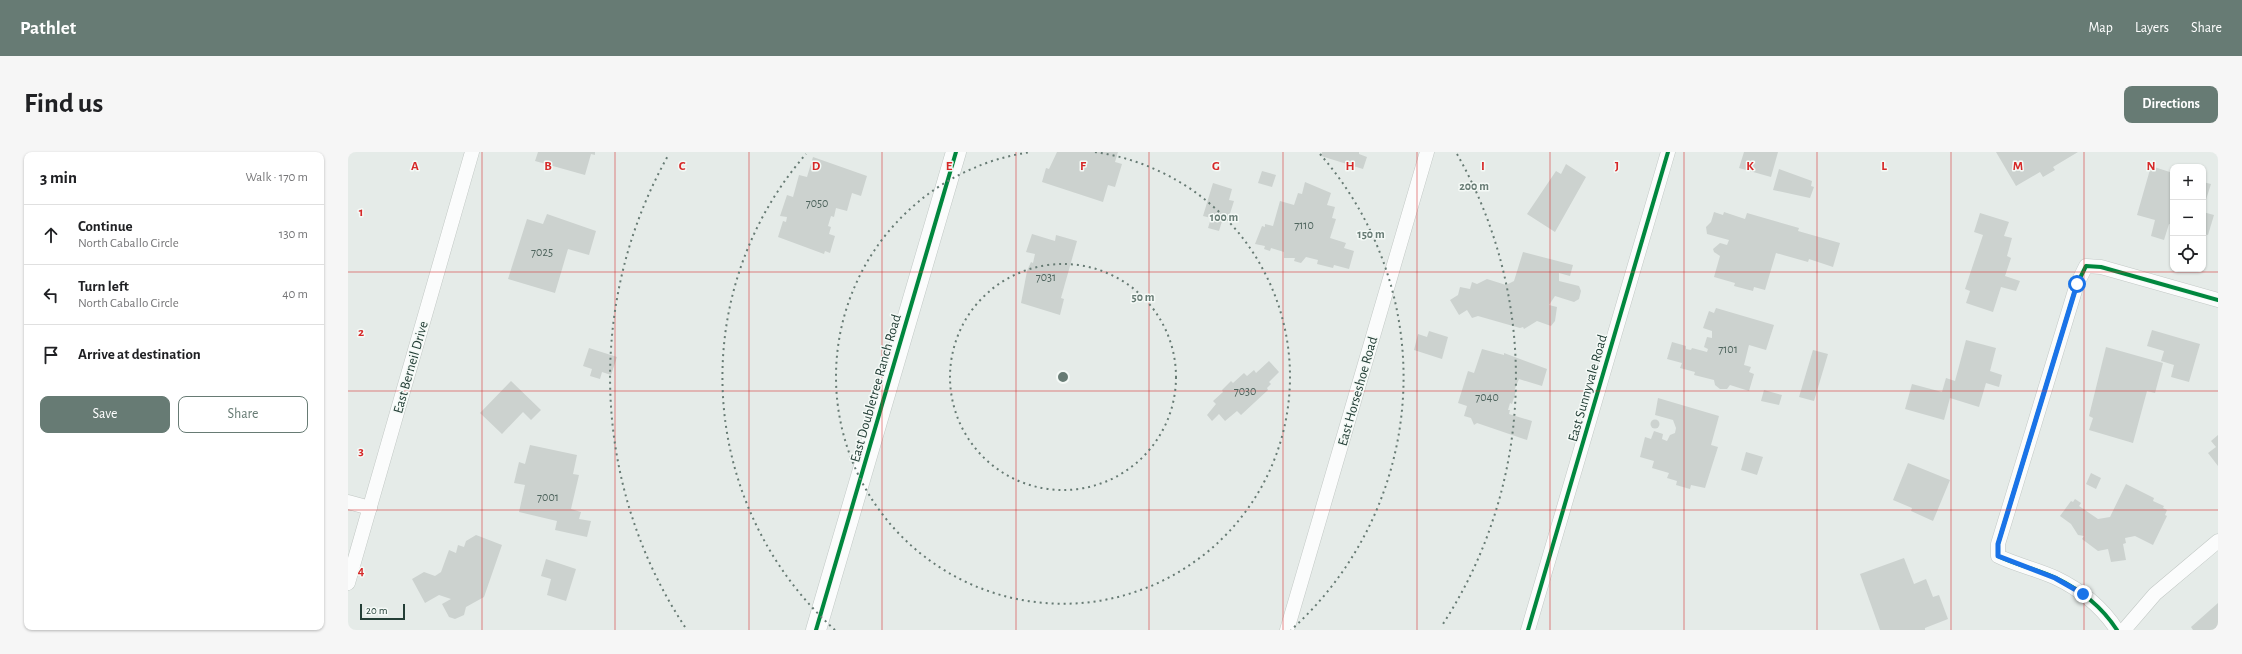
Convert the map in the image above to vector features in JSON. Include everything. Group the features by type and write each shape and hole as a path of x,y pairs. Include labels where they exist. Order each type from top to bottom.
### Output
{"main road":[{"name":"East Doubletree Ranch Road","path":"816,630 956,152"}],"street":[{"name":"East Berneil Drive","path":"348,583 472,152"},
{"name":"East Horseshoe Road","path":"1287,630 1427,152"},
{"name":"East Sunnyvale Road","path":"1528,630 1668,152"},
{"path":"2117,630 2107,616 2083,594 2055,578 1998,556 1998,544 2075,291 2086,266 2101,267 2218,300"},
{"path":"348,502 370,508"},
{"path":"2124,630 2155,594 2218,541"}],"building":[{"path":"538,152 595,152 595,155 591,154 585,175 535,161"},
{"path":"1057,152 1118,152 1115,162 1122,164 1115,187 1108,185 1103,202 1042,182 1046,168 1049,169"},
{"path":"1322,152 1359,152 1359,154 1367,157 1363,169 1321,156"},
{"path":"1744,152 1778,152 1771,177 1739,168"},
{"path":"1996,152 2078,152 2053,167 2055,170 2043,177 2040,172 2016,186"},
{"path":"813,157 867,176 861,196 852,193 847,211 836,208 834,217 831,216 828,226 831,227 829,234 835,236 830,253 825,251 824,254 778,237 783,221 786,222 787,217 780,216 787,195 793,197 799,175 807,177"},
{"path":"1566,164 1586,177 1555,232 1527,214 1556,171 1561,174"},
{"path":"2151,166 2170,172 2170,224 2164,240 2151,236 2155,220 2137,215"},
{"path":"1779,169 1812,181 1811,186 1814,187 1810,198 1773,190"},
{"path":"1262,171 1276,175 1272,187 1258,183"},
{"path":"1305,182 1331,193 1327,205 1335,207 1332,218 1336,219 1330,238 1346,243 1344,248 1354,251 1349,269 1334,265 1333,268 1317,264 1318,260 1306,257 1301,263 1294,261 1295,258 1284,258 1284,252 1271,248 1270,251 1264,249 1265,246 1255,244 1262,226 1265,227 1265,224 1273,226 1280,201 1294,205 1298,193 1302,194"},
{"path":"1213,183 1232,189 1229,200 1234,201 1228,220 1223,218 1219,231 1208,228 1211,218 1203,216"},
{"path":"2206,183 2211,184 2206,200"},
{"path":"1714,212 1723,215 1724,212 1745,219 1747,213 1799,228 1798,231 1840,243 1833,267 1809,259 1808,262 1776,253 1765,290 1754,287 1753,291 1734,286 1735,283 1714,277 1720,256 1714,252 1713,249 1720,243 1727,245 1729,240 1707,234 1706,227 1711,222"},
{"path":"1980,213 2009,222 2004,236 2012,238 2007,256 2011,258 2005,276 2020,281 2016,291 2001,287 1993,312 1966,303 1970,291 1965,289 1983,235 1974,232"},
{"path":"2206,213 2214,215 2208,235 2206,235"},
{"path":"547,214 596,231 589,255 568,249 555,293 508,279 527,219 543,224"},
{"path":"1032,234 1055,241 1056,235 1077,241 1061,298 1064,299 1060,315 1021,303 1027,271 1031,262 1033,263 1035,254 1026,252"},
{"path":"1523,252 1573,265 1570,276 1559,273 1559,281 1579,286 1581,291 1579,299 1574,302 1555,296 1549,305 1557,307 1555,321 1551,326 1537,321 1524,329 1523,327 1520,328 1478,316 1472,318 1467,310 1459,315 1450,300 1458,295 1460,287 1470,289 1472,282 1477,284 1487,279 1506,285 1514,281"},
{"path":"1716,308 1774,325 1766,350 1749,345 1744,365 1751,367 1749,372 1754,374 1749,391 1730,385 1727,389 1720,389 1715,385 1714,380 1694,375 1695,372 1680,368 1682,363 1667,359 1672,342 1686,346 1686,349 1691,350 1692,348 1707,352 1708,349 1704,347 1707,337 1712,338 1712,331 1703,328 1709,311 1714,313"},
{"path":"2152,330 2200,344 2189,382 2171,377 2174,365 2161,361 2164,351 2147,346"},
{"path":"1429,331 1448,337 1442,359 1414,350 1418,334 1427,337"},
{"path":"1966,340 1996,348 1990,371 2002,375 1999,387 1986,383 1979,407 1950,398 1944,420 1905,409 1912,384 1942,392 1946,378 1955,381"},
{"path":"2106,347 2163,363 2155,393 2147,391 2133,443 2089,430 2093,418 2089,416"},
{"path":"589,348 617,357 611,375 602,372 600,379 590,376 592,369 583,366"},
{"path":"1482,349 1504,355 1504,353 1547,369 1542,386 1519,379 1514,391 1516,391 1512,404 1510,403 1508,410 1510,410 1509,414 1532,421 1527,440 1477,423 1474,425 1471,418 1464,416 1467,406 1458,403 1468,371 1474,373"},
{"path":"1813,350 1828,354 1814,401 1799,397"},
{"path":"1269,361 1279,372 1269,382 1271,384 1267,388 1268,390 1241,415 1237,411 1225,421 1219,414 1212,421 1207,415 1216,404 1213,401 1223,392 1222,390 1231,381 1233,383 1244,373 1247,376 1254,370 1256,373"},
{"path":"511,381 541,410 531,420 523,412 502,434 480,413"},
{"path":"1764,390 1782,395 1779,405 1761,401"},
{"path":"1658,398 1719,416 1711,445 1718,447 1705,488 1691,485 1690,489 1676,485 1677,481 1667,478 1669,473 1652,468 1654,461 1640,457 1645,437 1651,439 1654,431 1663,434 1662,439 1667,441 1670,435 1675,433 1676,428 1673,420 1655,415"},
{"path":"1655,419 1660,424 1655,429 1650,424"},
{"path":"2218,435 2218,466 2208,453 2216,447 2211,441"},
{"path":"530,445 577,455 573,474 579,475 571,509 581,512 579,519 591,521 587,537 555,530 557,521 519,512 525,485 514,483 519,462 525,464"},
{"path":"1746,452 1763,457 1757,475 1741,470"},
{"path":"1908,463 1950,480 1933,521 1911,511 1912,508 1893,500"},
{"path":"2091,473 2101,478 2096,489 2086,484"},
{"path":"2126,484 2154,498 2153,501 2164,506 2163,508 2167,510 2165,515 2167,516 2153,545 2135,536 2125,538 2126,543 2123,544 2126,560 2111,562 2108,549 2098,551 2082,539 2084,536 2078,535 2071,524 2060,516 2071,501 2073,502 2075,499 2081,503 2079,506 2098,519 2110,517"},
{"path":"476,535 502,545 484,597 466,607 464,615 455,619 449,617 442,604 451,599 439,595 425,603 412,579 424,572 435,576 441,572 449,550 456,553 458,545 464,547 466,541"},
{"path":"1904,558 1914,584 1926,579 1933,597 1939,595 1948,619 1925,628 1925,630 1880,630 1860,574"},
{"path":"546,559 576,569 566,601 547,595 551,579 541,576"},
{"path":"2218,603 2218,630 2193,630 2191,627"}],"cycle path":[{"path":"816,630 956,152"},
{"path":"1528,630 1668,152"},
{"path":"2117,630 2098,607 2074,588 2049,575 1998,556 1998,544 2077,284 2086,266 2101,267 2218,300"}],"route":[{"path":"2077,284 1998,544 1998,556 2010,562 2055,578 2083,594"}]}
